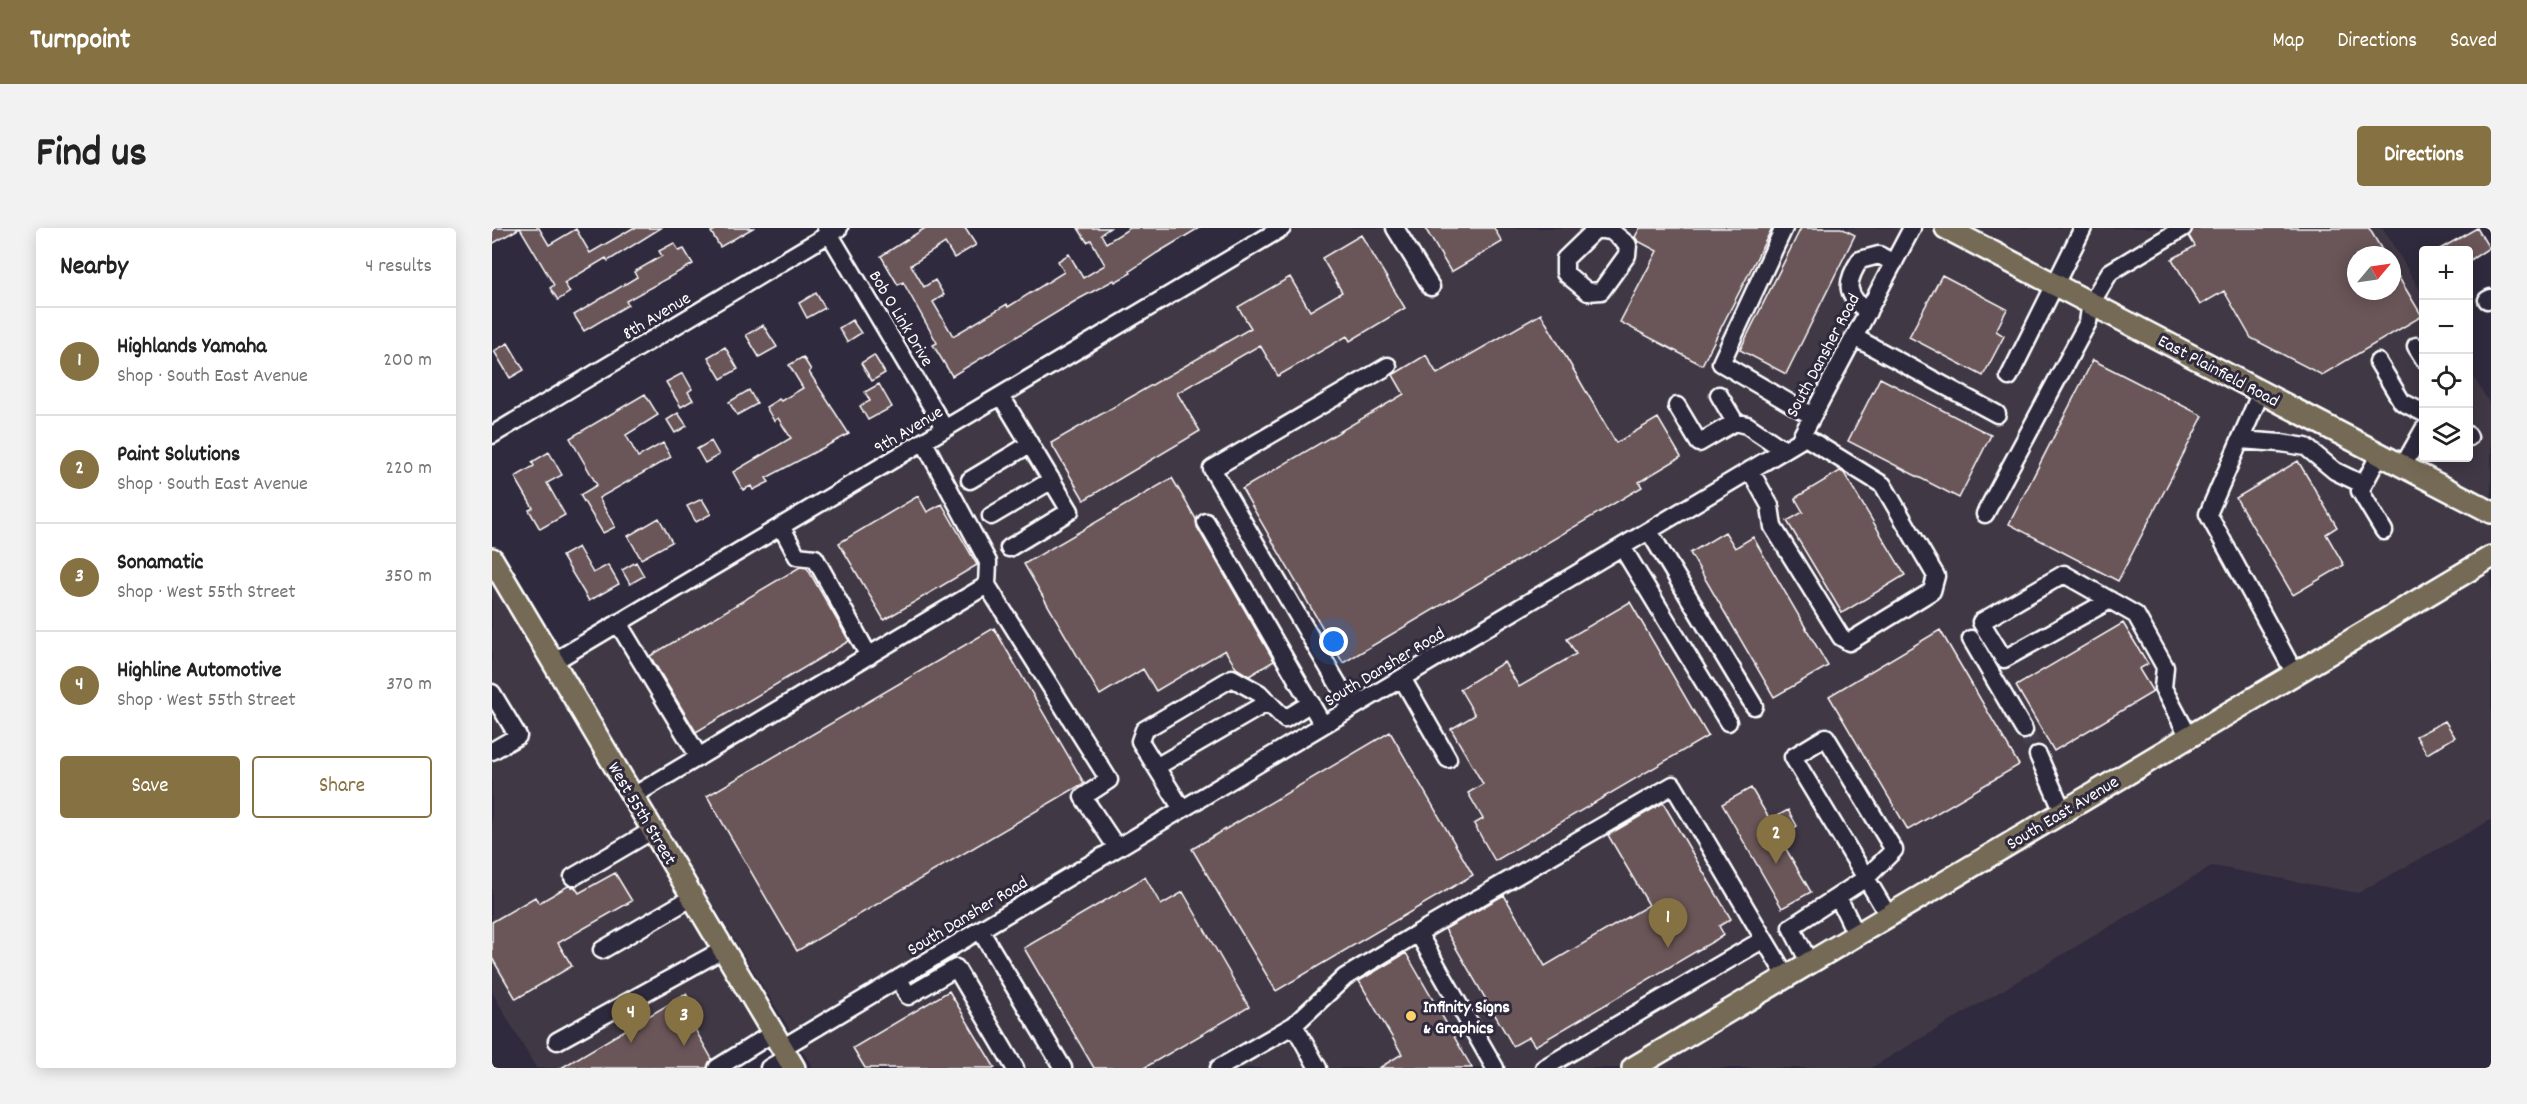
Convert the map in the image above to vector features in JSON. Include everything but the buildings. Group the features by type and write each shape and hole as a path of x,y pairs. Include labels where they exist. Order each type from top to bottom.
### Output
{"main road":[{"name":"East Plainfield Road","path":"1946,228 2491,512"},
{"name":"South East Avenue","path":"1633,1068 2491,557"},
{"name":"West 55th Street","path":"495,569 553,662 784,1052"}],"street":[{"name":"9th Avenue","path":"553,662 1282,228"},
{"path":"1395,228 1431,287"},
{"path":"1784,228 1721,363 1812,416"},
{"name":"South Dansher Road","path":"784,1052 899,978 1799,441 1912,228"},
{"path":"2009,376 2083,228"},
{"path":"1985,514 2088,322 2091,303 2110,272 2183,228"},
{"name":"Bob O Link Drive","path":"831,230 945,429"},
{"name":"8th Avenue","path":"492,435 831,230"},
{"path":"1868,312 1853,300 1849,289 1850,275 1860,260 1879,255 1894,263"},
{"path":"1854,337 1997,414"},
{"path":"2378,362 2402,402 2419,410"},
{"path":"1352,708 1212,469 1388,366"},
{"path":"2261,392 2208,514 2295,674"},
{"path":"1719,395 1735,422"},
{"path":"1001,396 1070,511 1009,548"},
{"path":"1677,406 1699,443 1735,422 1747,425 1784,450"},
{"path":"1750,470 1770,506 1773,527 1841,637 1849,642 1932,591 1935,576 1883,485 1802,435"},
{"path":"2403,466 2419,438"},
{"path":"2240,440 2306,447 2335,471 2362,484"},
{"path":"924,442 988,562 987,585 1108,780 1083,797 1117,848"},
{"path":"970,480 1030,444"},
{"path":"2379,454 2360,491 2384,531"},
{"path":"991,516 1052,480"},
{"path":"1206,522 1323,725"},
{"path":"781,526 797,556 815,558 869,656"},
{"path":"1649,531 1754,706"},
{"path":"1622,546 1728,722"},
{"path":"2110,600 2004,660 1981,622 2064,574 2110,600 2136,615 2165,667 2163,688 2189,737"},
{"path":"633,796 987,585"},
{"path":"618,623 699,757"},
{"path":"1971,639 2024,730"},
{"path":"1182,809 1140,741 1144,730 1232,678 1259,693 1285,719 1311,703"},
{"path":"1402,678 1448,759"},
{"path":"492,693 518,736 492,751"},
{"path":"1156,767 1268,702"},
{"path":"1809,962 1791,927 1866,878 1894,850 1826,737 1793,757 1866,878 1888,915"},
{"path":"2038,755 2063,812"},
{"path":"1219,1068 1294,1025 1345,977 1672,785 1786,976"},
{"path":"573,877 653,830"},
{"path":"602,950 693,897"},
{"path":"1838,897 1856,934"},
{"path":"980,930 1063,1068"},
{"path":"1418,933 1495,1068"},
{"path":"1544,1068 1764,939"},
{"path":"557,1041 724,949"},
{"path":"899,978 908,996 956,968 1015,1068"},
{"path":"1294,1025 1318,1068"},
{"path":"717,1068 784,1052"},
{"path":"769,1068 784,1052"}],"shaded area":[{"path":"1264,228 2383,228 2394,246 2347,246 2347,300 2401,300 2401,258 2419,288 2419,462 2473,462 2473,376 2491,406 2491,820 2358,893 2212,866 1871,1068 813,1068 556,649"},
{"path":"492,567 774,1044 732,1068 536,1068 492,992"}],"tunnel":[{"path":"2024,730 2038,755"}],"place":[{"name":"Paint Solutions","path":"1776,864"},
{"name":"Highlands Yamaha","path":"1668,948"},
{"name":"Infinity Signs & Graphics","path":"1411,1016"},
{"name":"Highline Automotive","path":"631,1043"},
{"name":"Sonamatic","path":"684,1046"}]}
